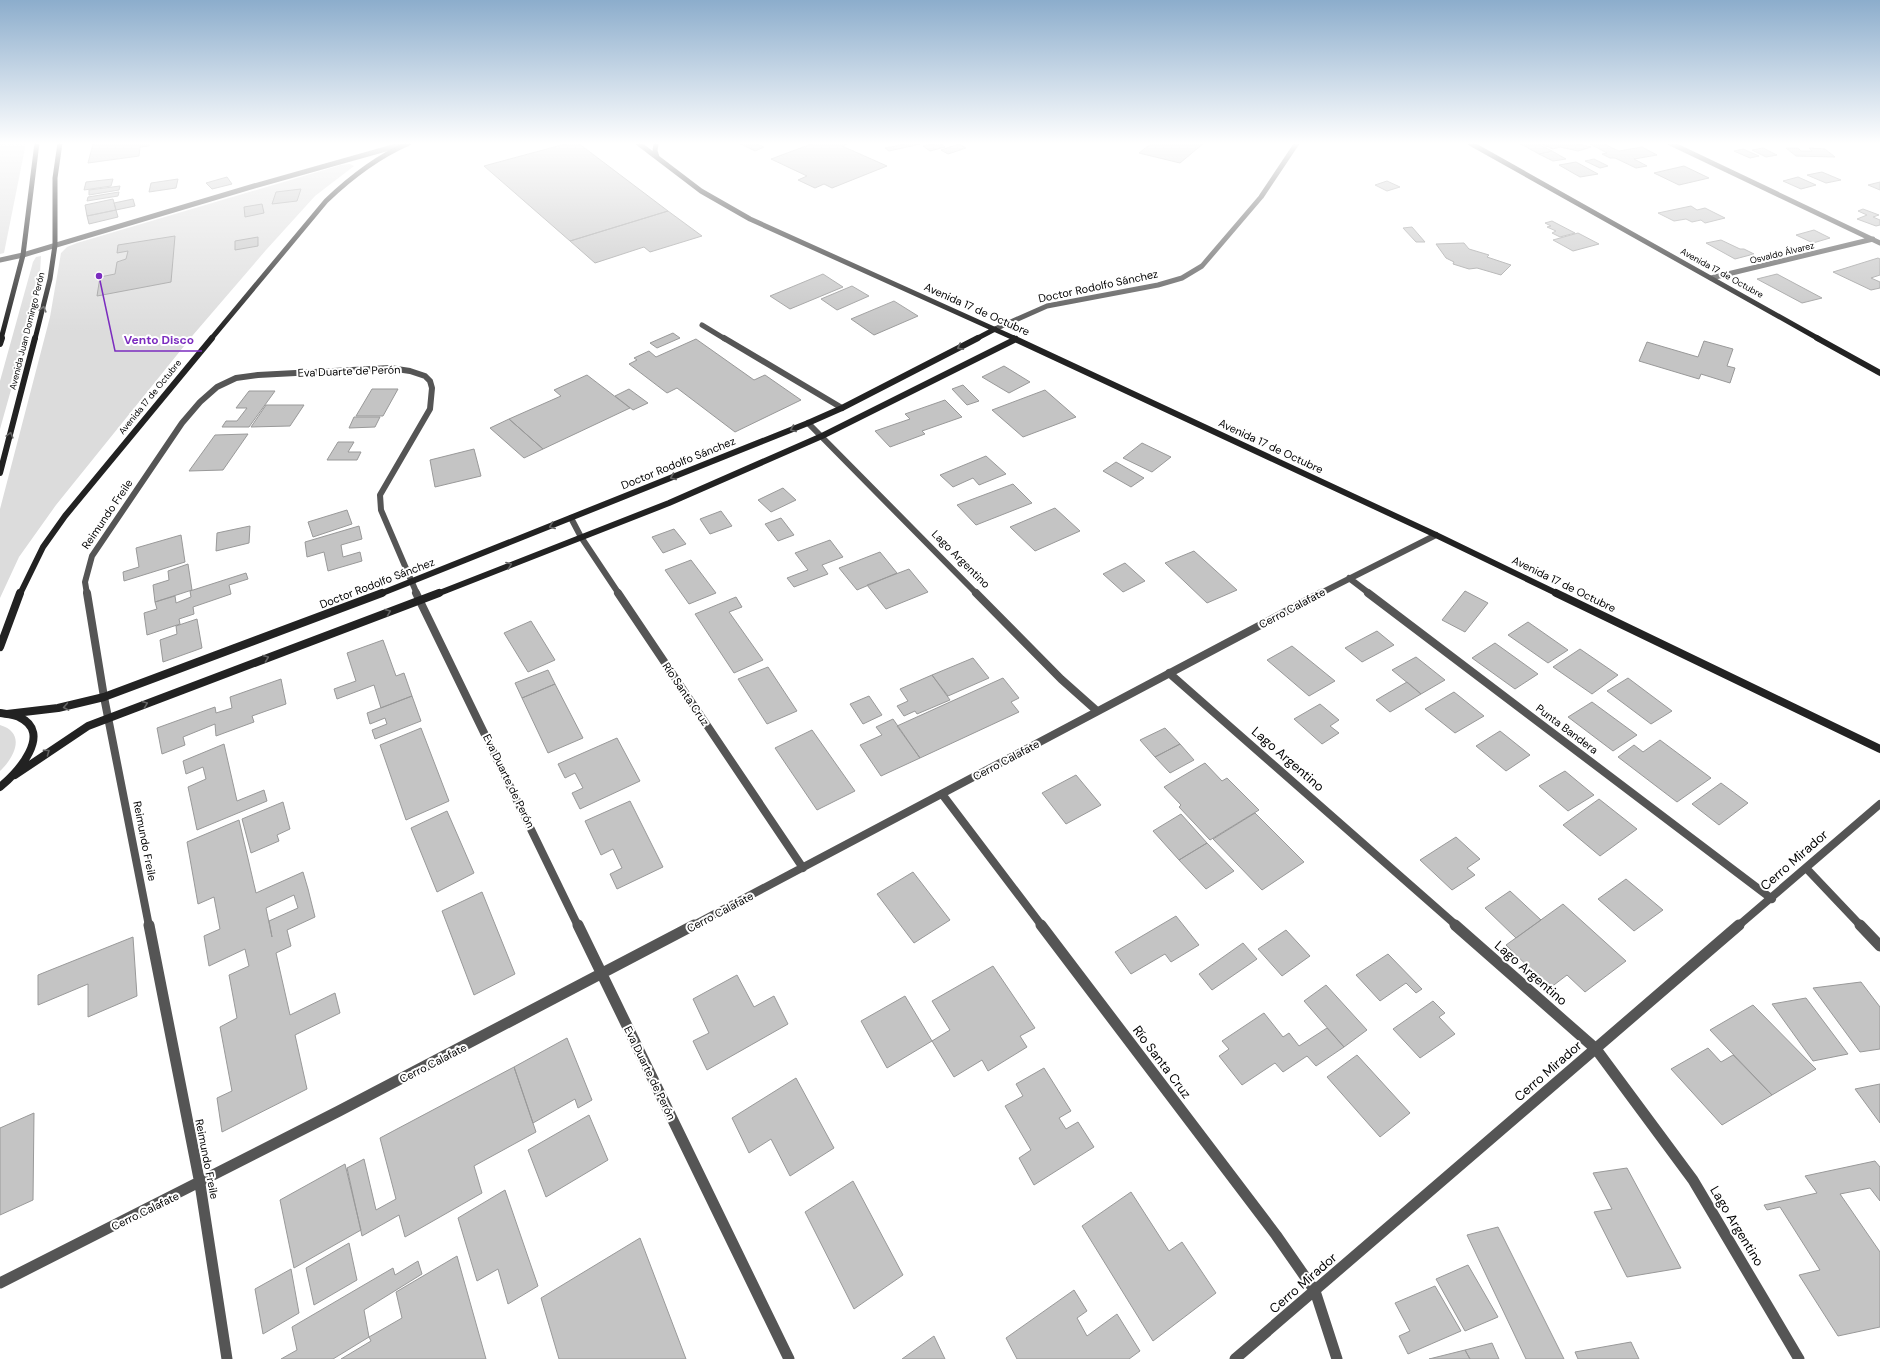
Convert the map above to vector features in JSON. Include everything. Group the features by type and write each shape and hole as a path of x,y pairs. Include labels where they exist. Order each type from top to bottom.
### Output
{"street":[{"path":"0,344 23,255 29,206"},
{"name":"Avenida Juan Domingo Perón","path":"0,473 50,279 55,245 55,206"},
{"path":"0,260 23,255 185,206"},
{"name":"Avenida 17 de Octubre","path":"0,647 15,601 27,574 50,536 321,206"},
{"name":"Avenida 17 de Octubre","path":"727,206 736,212 995,329 1436,535 1880,749"},
{"name":"Doctor Rodolfo Sánchez","path":"4,713 58,708 104,697 411,582 808,423 842,408 995,329 1047,306 1158,285 1182,278 1202,266 1253,206"},
{"name":"Avenida 17 de Octubre","path":"1583,206 1880,373"},
{"path":"1803,206 1880,243"},
{"name":"Osvaldo Álvarez","path":"1711,278 1880,237"},
{"path":"702,324 842,408"},
{"path":"0,787 79,731 108,718 421,600 669,503 822,436 1016,339"},
{"name":"Eva Duarte de Perón","path":"236,378 258,375 390,368 412,370 425,376 431,384 434,396 430,409 380,495 381,510 411,582 789,1359"},
{"name":"Reimundo Freile","path":"227,1359 200,1184 108,718 85,582 92,556 182,424 200,402 217,387 236,378"},
{"name":"Lago Argentino","path":"808,423 1056,673 1097,711"},
{"name":"Río Santa Cruz","path":"571,518 581,537 803,868"},
{"name":"Cerro Calafate","path":"0,1283 200,1184 602,975 1348,578 1436,535"},
{"name":"Punta Bandera","path":"1348,578 1772,899"},
{"name":"Lago Argentino","path":"1169,673 1596,1049 1693,1180 1799,1359"},
{"path":"4,713 26,720 34,734 34,743 30,754 15,775"},
{"name":"Río Santa Cruz","path":"942,794 1276,1235 1315,1291 1337,1359"},
{"name":"Cerro Mirador","path":"1235,1359 1772,899 1880,804"},
{"path":"1806,868 1880,946"}],"shaded area":[{"path":"0,206 13,206 4,253 0,254"},
{"path":"201,206 306,206 193,335 56,505 19,557 0,598 0,509 50,317 61,253 67,247"},
{"path":"41,256 39,290 0,429 0,381 33,262 36,257"},
{"path":"0,725 8,729 16,740 10,759 0,771"}],"building":[{"path":"85,206 115,206 116,210 87,216"},
{"path":"115,206 133,206 116,210"},
{"path":"263,206 264,213 245,217 244,207"},
{"path":"530,206 662,206 668,211 570,241"},
{"path":"1692,206 1697,210 1705,208 1725,218 1705,223 1701,220 1692,222 1686,219 1674,221 1658,213"},
{"path":"1863,209 1879,215 1873,217 1880,220 1880,225 1876,226 1857,219 1867,215 1858,211"},
{"path":"116,210 118,217 89,224 87,216"},
{"path":"668,211 702,236 650,252 644,247 595,263 570,241"},
{"path":"1552,221 1575,233 1560,237 1552,233 1556,231 1547,227 1551,226 1545,223"},
{"path":"1412,227 1425,242 1416,242 1403,228"},
{"path":"1814,230 1830,238 1813,243 1796,235"},
{"path":"1578,233 1599,244 1573,251 1553,240"},
{"path":"175,236 171,282 97,296 100,277 115,274 117,262 126,259 128,251 117,253 118,245"},
{"path":"258,237 258,246 235,250 235,241"},
{"path":"1721,240 1754,254 1735,259 1706,243"},
{"path":"1464,243 1469,249 1489,255 1487,257 1511,265 1501,275 1477,268 1469,269 1453,264 1454,262 1446,258 1436,244"},
{"path":"1878,258 1880,259 1880,275 1871,278 1880,282 1880,288 1871,290 1833,272"},
{"path":"823,274 843,287 790,309 770,296"},
{"path":"1777,274 1822,298 1802,303 1757,279"},
{"path":"852,286 869,296 837,310 821,299"},
{"path":"894,301 918,316 874,335 851,319"},
{"path":"673,333 680,338 657,348 650,343"},
{"path":"696,339 754,380 765,375 801,400 735,432 677,388 667,393 629,364 637,360 634,358 649,351 656,357"},
{"path":"1704,341 1733,349 1727,366 1735,368 1730,383 1701,374 1699,379 1639,361 1647,342 1698,357"},
{"path":"1004,366 1030,382 1009,393 982,377"},
{"path":"587,375 630,408 543,449 509,419 561,396 554,390"},
{"path":"963,385 979,401 967,405 952,389"},
{"path":"372,389 398,389 383,416 356,416"},
{"path":"629,389 648,403 633,410 615,396"},
{"path":"1045,390 1076,417 1023,437 992,410"},
{"path":"249,391 275,391 249,427 222,427 226,421 237,421 247,408 236,408"},
{"path":"945,400 962,417 922,431 925,434 890,447 875,431 910,419 905,414"},
{"path":"266,405 304,405 290,426 251,427"},
{"path":"354,417 380,417 375,427 349,428"},
{"path":"509,419 543,449 524,458 490,428"},
{"path":"248,434 223,470 189,471 215,435"},
{"path":"338,442 354,442 348,452 361,452 357,460 327,460"},
{"path":"1142,443 1171,457 1152,472 1123,458"},
{"path":"474,449 481,476 435,487 430,460"},
{"path":"986,456 1006,474 979,485 973,478 953,487 940,475"},
{"path":"1116,462 1144,478 1131,487 1103,471"},
{"path":"1013,484 1032,503 976,525 957,505"},
{"path":"783,488 796,500 771,512 758,500"},
{"path":"1055,508 1080,531 1035,551 1010,527"},
{"path":"347,510 352,524 313,537 308,522"},
{"path":"721,511 732,526 710,534 700,519"},
{"path":"781,518 794,535 778,541 765,524"},
{"path":"250,526 249,543 216,551 217,533"},
{"path":"359,526 362,539 341,545 343,557 360,552 362,561 328,571 324,552 307,557 305,542"},
{"path":"674,529 686,544 663,553 652,537"},
{"path":"181,535 185,562 124,581 123,572 139,567 136,548"},
{"path":"830,540 843,557 822,565 828,574 794,587 787,578 808,570 795,553"},
{"path":"1194,551 1237,590 1207,603 1165,563"},
{"path":"880,552 897,573 857,590 839,568"},
{"path":"691,560 716,593 689,604 665,570"},
{"path":"1125,563 1145,581 1123,592 1103,574"},
{"path":"188,564 192,590 155,602 153,585 169,580 168,571"},
{"path":"909,569 928,592 886,609 867,585"},
{"path":"246,573 248,579 229,585 231,594 193,607 194,614 179,619 180,624 147,635 144,613 157,609 155,602 175,596 176,603 191,597 190,591"},
{"path":"1465,591 1488,603 1465,632 1442,620"},
{"path":"736,597 742,607 729,612 763,660 734,673 695,614"},
{"path":"197,619 202,648 163,662 160,640 177,634 176,626"},
{"path":"531,621 555,660 528,672 504,633"},
{"path":"1528,622 1568,650 1548,663 1508,635"},
{"path":"1377,631 1394,645 1362,662 1345,648"},
{"path":"383,640 396,676 404,673 412,696 381,708 374,685 337,699 334,689 356,681 347,653"},
{"path":"1495,643 1538,674 1515,689 1472,658"},
{"path":"1292,646 1335,681 1309,696 1267,660"},
{"path":"1580,649 1618,675 1592,694 1553,667"},
{"path":"1416,657 1445,680 1421,694 1392,670"},
{"path":"973,658 989,678 948,696 932,675"},
{"path":"768,667 797,711 767,724 738,679"},
{"path":"548,670 555,684 522,698 515,683"},
{"path":"932,675 950,700 917,714 915,711 904,716 897,706 908,701 900,689"},
{"path":"1003,678 1019,698 1011,702 1019,712 920,758 897,726"},
{"path":"1628,678 1672,711 1651,724 1607,691"},
{"path":"281,679 286,704 252,716 254,722 216,736 215,724 183,737 185,745 162,754 157,728 215,707 216,713 232,708 230,697"},
{"path":"1407,682 1421,694 1390,712 1376,700"},
{"path":"555,684 583,738 548,753 522,698"},
{"path":"1454,692 1484,716 1455,733 1425,709"},
{"path":"412,696 421,721 375,739 372,730 387,724 385,718 370,724 367,713"},
{"path":"869,696 882,715 863,724 850,704"},
{"path":"1592,702 1637,735 1613,751 1568,717"},
{"path":"1320,704 1339,720 1330,726 1339,733 1322,744 1294,719"},
{"path":"893,719 920,758 881,776 860,745 882,735 876,727"},
{"path":"421,728 449,801 406,820 380,745"},
{"path":"1165,728 1180,744 1155,757 1140,740"},
{"path":"812,730 855,791 817,810 775,748"},
{"path":"1500,731 1530,755 1506,771 1476,746"},
{"path":"617,738 640,781 580,809 572,793 583,788 575,773 565,778 558,764"},
{"path":"1660,740 1711,778 1677,802 1618,757 1634,745 1643,752"},
{"path":"224,744 237,801 264,790 267,801 197,830 188,787 206,779 203,767 186,774 183,761"},
{"path":"1180,744 1194,760 1170,773 1155,757"},
{"path":"1205,763 1222,781 1227,778 1259,810 1210,840 1179,807 1181,805 1164,787"},
{"path":"1565,771 1594,795 1568,811 1539,786"},
{"path":"1076,775 1101,805 1066,824 1042,793"},
{"path":"1721,783 1748,803 1719,825 1692,804"},
{"path":"1599,799 1637,829 1600,856 1563,825"},
{"path":"630,801 663,867 617,889 610,874 622,868 613,849 601,855 585,821"},
{"path":"283,802 290,829 277,835 279,841 251,853 242,819"},
{"path":"447,811 474,873 437,892 411,828"},
{"path":"1255,813 1304,862 1262,890 1213,839"},
{"path":"1181,814 1207,843 1179,860 1153,831"},
{"path":"239,820 256,893 303,872 315,917 287,930 291,946 276,953 290,1015 335,993 340,1013 295,1035 307,1089 222,1132 217,1098 232,1091 220,1027 237,1018 229,975 249,966 245,949 209,966 204,936 220,929 214,897 198,904 187,842","holes":["294,895 298,908 269,921 272,937 266,908"]},
{"path":"1456,837 1480,859 1467,868 1475,875 1452,890 1420,860"},
{"path":"1207,843 1234,871 1206,889 1179,860"},
{"path":"913,872 950,920 914,943 877,894"},
{"path":"1626,879 1663,910 1634,931 1598,899"},
{"path":"1510,891 1541,920 1516,938 1485,908"},
{"path":"482,892 515,974 474,995 442,911"},
{"path":"1563,904 1626,961 1585,992 1567,975 1550,988 1506,945"},
{"path":"1176,916 1199,945 1171,962 1165,954 1131,974 1115,952"},
{"path":"1286,930 1310,956 1282,976 1258,949"},
{"path":"133,937 137,996 88,1017 88,984 38,1005 38,975"},
{"path":"1243,943 1257,959 1212,990 1199,974"},
{"path":"1388,954 1422,989 1416,993 1406,983 1380,1001 1356,975"},
{"path":"993,966 1035,1028 1020,1036 1027,1047 988,1071 982,1060 954,1077 932,1041 950,1030 932,1001"},
{"path":"737,975 754,1007 774,996 788,1024 707,1070 693,1041 709,1033 693,999"},
{"path":"1861,982 1880,1007 1880,1049 1860,1052 1813,988"},
{"path":"1326,985 1367,1030 1344,1047 1304,1001"},
{"path":"905,996 932,1041 887,1068 861,1021"},
{"path":"1806,998 1848,1054 1813,1061 1772,1004"},
{"path":"1433,1001 1445,1013 1439,1017 1455,1034 1420,1058 1393,1029"},
{"path":"1753,1005 1816,1069 1772,1095 1710,1030"},
{"path":"1264,1013 1283,1037 1289,1033 1299,1046 1327,1028 1344,1047 1316,1066 1307,1056 1283,1072 1275,1063 1242,1085 1219,1056 1229,1049 1222,1041"},
{"path":"567,1038 592,1100 578,1108 575,1099 533,1123 514,1067"},
{"path":"1708,1048 1721,1062 1733,1055 1772,1095 1722,1125 1671,1069"},
{"path":"1357,1055 1410,1113 1380,1137 1327,1077"},
{"path":"514,1067 536,1132 474,1166 482,1193 405,1237 399,1215 362,1236 347,1168 364,1159 376,1210 396,1199 380,1138"},
{"path":"1044,1068 1071,1111 1059,1118 1066,1129 1078,1122 1094,1147 1034,1185 1019,1158 1031,1150 1005,1106 1023,1096 1016,1084"},
{"path":"796,1078 834,1148 790,1176 771,1139 749,1153 732,1118"},
{"path":"1880,1084 1880,1123 1855,1089"},
{"path":"34,1113 33,1200 0,1215 0,1128"},
{"path":"589,1115 608,1160 546,1197 528,1150"},
{"path":"1875,1161 1880,1167 1880,1201 1870,1188 1840,1194 1880,1252 1880,1327 1838,1336 1799,1275 1820,1270 1780,1207 1767,1210 1764,1205 1817,1193 1805,1176"},
{"path":"345,1164 361,1230 294,1268 280,1200"},
{"path":"1627,1168 1681,1268 1627,1277 1594,1212 1612,1209 1593,1173"},
{"path":"853,1181 903,1275 854,1309 805,1212"},
{"path":"505,1190 538,1286 508,1304 498,1269 477,1281 458,1218"},
{"path":"1131,1192 1169,1251 1182,1242 1216,1293 1153,1341 1082,1226"},
{"path":"1498,1227 1564,1359 1526,1359 1467,1235"},
{"path":"640,1238 686,1359 559,1359 541,1298"},
{"path":"349,1243 357,1280 314,1305 306,1268"},
{"path":"457,1256 486,1359 341,1359 371,1341 369,1337 402,1318 396,1292"},
{"path":"418,1261 422,1274 364,1310 369,1337 333,1359 281,1359 297,1350 292,1327 393,1268 395,1275"},
{"path":"1468,1265 1498,1317 1465,1331 1436,1279"},
{"path":"291,1269 299,1313 263,1334 255,1289"},
{"path":"1435,1286 1461,1331 1408,1354 1399,1336 1410,1331 1395,1303"},
{"path":"1074,1290 1087,1311 1077,1318 1087,1336 1117,1314 1140,1351 1129,1359 1017,1359 1006,1338"},
{"path":"934,1336 945,1359 902,1359"},
{"path":"1631,1342 1639,1359 1578,1359 1575,1352"},
{"path":"1492,1343 1499,1359 1470,1359 1465,1350"},
{"path":"1465,1350 1470,1359 1429,1359"}],"place":[{"name":"Vento Disco","path":"99,276"}]}
